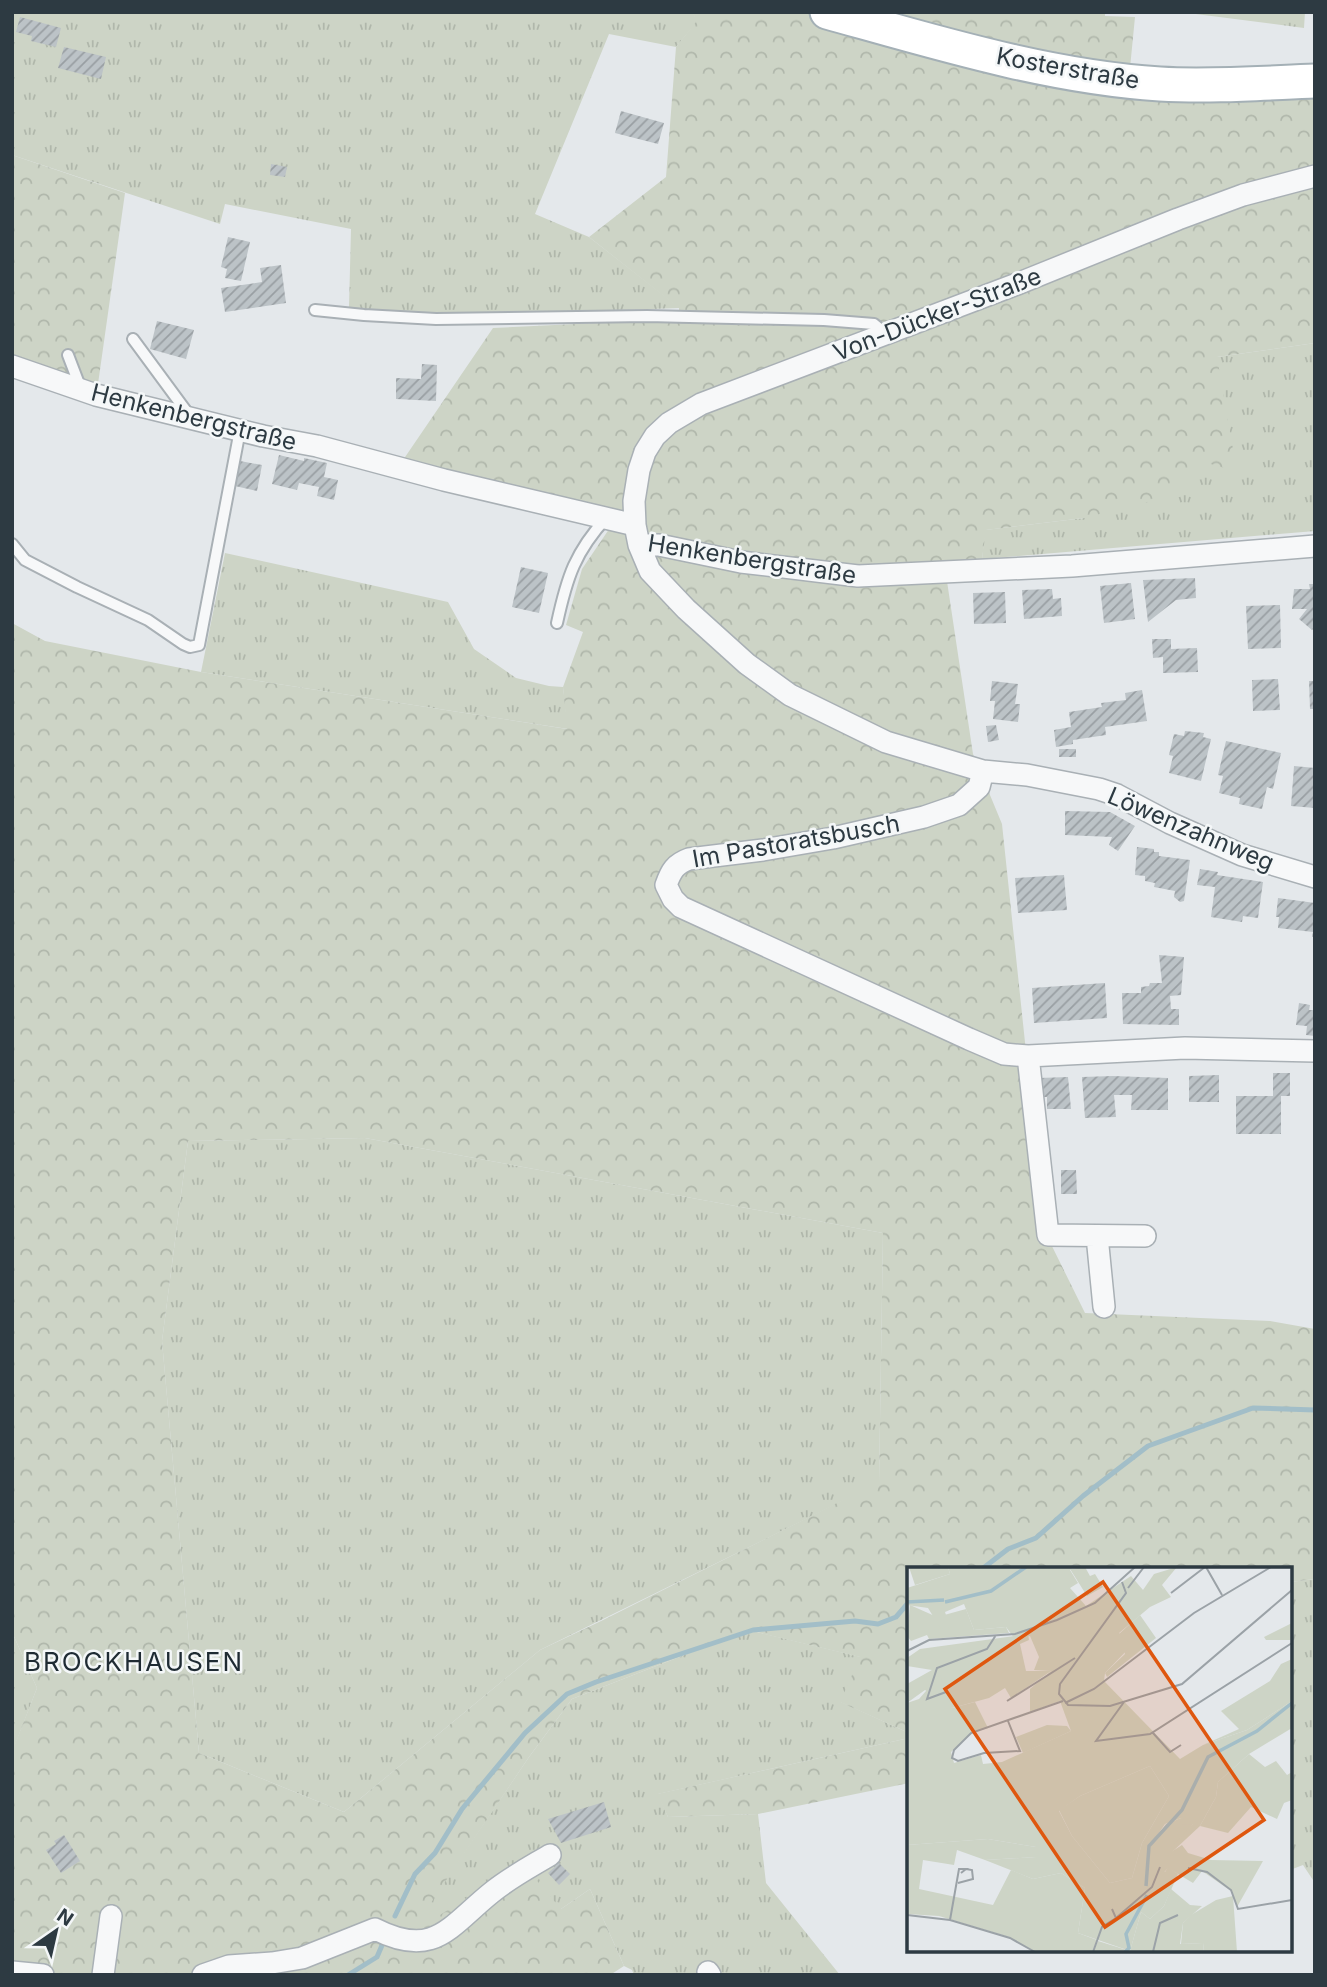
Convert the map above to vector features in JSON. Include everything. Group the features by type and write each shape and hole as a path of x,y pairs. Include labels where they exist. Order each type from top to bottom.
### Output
{"main road":[{"name":"Kosterstraße","path":"827,12 916,37 1077,75 1160,84 1315,81"}],"street":[{"name":"Von-Dücker-Straße","path":"637,535 634,501 645,452 655,436 669,423 701,404 1017,284 1178,219 1243,195 1315,176"},
{"name":"Henkenbergstraße","path":"12,366 96,395 607,517 659,545 741,562 858,576 1072,566 1315,547"},
{"path":"637,535 650,571 686,609 747,664 790,695 886,741 984,771"},
{"name":"Löwenzahnweg","path":"984,771 1027,775 1099,789 1117,795 1230,850 1315,877"},
{"name":"Im Pastoratsbusch","path":"984,771 979,787 959,805 924,817 833,838 689,859 671,870 666,885 673,899 681,907 1004,1054 1028,1056 1185,1048 1315,1051"},
{"path":"1028,1056 1048,1235 1145,1236"},
{"path":"1097,1236 1104,1307"},
{"path":"203,1975 229,1966 302,1958 375,1929 400,1940 437,1937 449,1930 491,1893 550,1854"},
{"path":"103,1975 111,1916"},
{"path":"12,1972 43,1975"}],"lane":[{"path":"315,310 364,316 436,319 646,316 824,320 874,324 885,333"},
{"path":"133,339 191,418"},
{"path":"68,355 81,389"},
{"path":"12,544 25,560 148,620 183,644 190,647 199,645 240,430"},
{"path":"557,623 571,568 590,535 607,517"}],"green space":[{"path":"12,12 693,12 697,22 676,47 609,34 535,214 589,237 680,308 434,314 389,313 349,307 351,229 225,204 220,224 12,155"},
{"path":"693,12 1105,12 1105,16 1135,17 1130,68 1315,77 1315,343 1217,357 1237,472 1201,461 1175,495 1084,518 986,530 982,559 945,568 973,754 1002,824 1045,1232 1085,1313 1270,1321 1315,1329 1315,1579 1292,1582 1292,1567 907,1567 907,1732 840,1702 860,1657 748,1630 572,1699 529,1757 410,1934 522,1863 561,1909 590,1889 624,1966 610,1975 12,1975 12,1747 37,1688 12,1632 12,623 45,641 201,672 567,729 563,687 583,632 566,625 582,569 620,513 401,463 493,328 679,319 679,308 589,237 666,177 676,47 696,22","holes":["365,1138 883,1233 879,1482 540,1650 344,1812 199,1753 162,1341 188,1141"]},
{"path":"1180,12 1305,12 1304,28"},
{"path":"12,155 125,193 97,391 12,362"},
{"path":"1315,343 1315,531 982,559 985,530 1084,518 1217,357"},
{"path":"225,553 448,602 474,649 516,678 563,687 568,729 201,672"},
{"path":"365,1138 883,1233 879,1483 540,1650 344,1812 199,1753 162,1341 188,1141"},
{"path":"1315,1579 1315,1883 1303,1865 1292,1869 1292,1582"},
{"path":"748,1630 861,1657 841,1702 907,1732 907,1738 658,1794 668,1817 758,1814 766,1883 840,1975 634,1975 632,1970 624,1966 590,1889 561,1909 408,1935 529,1757 572,1699"},
{"path":"12,1632 37,1688 12,1747"},
{"path":"907,1738 907,1783 758,1814 668,1817 657,1794"}],"building":[{"path":"20,17 61,28 56,47 31,41 32,36 16,32"},
{"path":"64,47 106,57 101,79 58,68"},
{"path":"621,111 664,123 658,144 615,133"},
{"path":"271,164 287,167 285,177 270,175"},
{"path":"228,237 250,242 241,281 225,278 227,269 221,267"},
{"path":"281,265 286,303 225,312 221,288 262,282 260,268"},
{"path":"157,321 194,330 186,359 150,349"},
{"path":"422,364 437,365 436,401 396,399 396,378 421,379"},
{"path":"279,455 327,463 324,477 338,480 334,500 317,496 319,487 299,483 297,490 272,484"},
{"path":"240,461 262,465 257,491 235,486"},
{"path":"521,567 548,573 539,613 512,607"},
{"path":"1195,578 1196,598 1176,600 1148,622 1143,580"},
{"path":"1131,583 1135,619 1104,623 1100,586"},
{"path":"1309,584 1315,584 1315,627 1312,630 1299,619 1307,609 1292,609 1294,589 1310,589"},
{"path":"1052,589 1053,599 1061,598 1062,616 1024,619 1022,590"},
{"path":"1005,592 1006,623 974,624 973,593"},
{"path":"1280,605 1281,648 1248,649 1246,606"},
{"path":"1152,639 1171,639 1171,649 1197,648 1198,672 1163,673 1163,657 1153,658"},
{"path":"1278,679 1280,710 1253,711 1252,680"},
{"path":"992,681 1018,684 1015,704 1020,704 1018,722 993,719 995,701 990,701"},
{"path":"1309,681 1315,681 1315,709 1310,709"},
{"path":"1142,690 1147,721 1105,727 1106,735 1073,740 1073,744 1056,747 1054,730 1071,727 1069,712 1102,707 1101,703 1126,700 1125,693"},
{"path":"996,725 999,740 988,742 986,726"},
{"path":"1185,731 1204,733 1203,737 1211,739 1201,781 1169,773 1173,756 1169,755 1174,734 1184,736"},
{"path":"1226,741 1281,753 1273,789 1267,787 1262,809 1239,804 1240,798 1219,793 1223,776 1218,775"},
{"path":"1059,749 1076,749 1076,757 1059,757"},
{"path":"1294,766 1315,768 1315,808 1291,806"},
{"path":"1065,811 1110,812 1135,826 1118,851 1109,845 1112,837 1065,835"},
{"path":"1137,847 1154,849 1154,852 1159,852 1159,856 1190,860 1184,901 1180,902 1174,897 1175,891 1154,887 1155,883 1145,881 1145,876 1135,875"},
{"path":"1200,869 1218,872 1217,875 1263,882 1258,918 1243,916 1242,922 1211,917 1215,887 1197,885"},
{"path":"1064,875 1067,910 1018,913 1015,878"},
{"path":"1278,898 1315,903 1315,937 1312,937 1313,932 1278,928"},
{"path":"1159,955 1184,957 1181,995 1170,996 1171,1009 1179,1009 1179,1025 1123,1024 1122,993 1141,993 1141,987 1149,986 1150,983 1162,983"},
{"path":"1105,983 1107,1018 1034,1023 1032,988"},
{"path":"1299,1003 1310,1005 1309,1010 1315,1010 1315,1036 1306,1035 1307,1026 1296,1025"},
{"path":"1273,1073 1290,1073 1290,1096 1281,1096 1281,1134 1236,1134 1236,1096 1273,1096"},
{"path":"1219,1075 1219,1102 1189,1102 1189,1076"},
{"path":"1068,1077 1071,1109 1047,1109 1047,1097 1039,1097 1039,1078"},
{"path":"1082,1077 1168,1078 1168,1110 1131,1110 1132,1095 1114,1095 1116,1117 1085,1118"},
{"path":"1061,1170 1076,1170 1077,1194 1061,1194"},
{"path":"604,1802 611,1827 561,1843 548,1819"},
{"path":"64,1835 80,1861 61,1873 46,1850"},
{"path":"559,1863 570,1874 559,1885 548,1873"}],"waterway":[{"path":"985,1567 1008,1549 1036,1538 1083,1496 1148,1446 1253,1408 1315,1410"},
{"path":"395,1916 415,1874 435,1853 462,1809 525,1733 567,1694 753,1630 855,1621 878,1624 896,1617 907,1604"},
{"path":"348,1975 377,1957 383,1943"}],"district":[{"name":"BROCKHAUSEN","path":"134,1661"}]}
